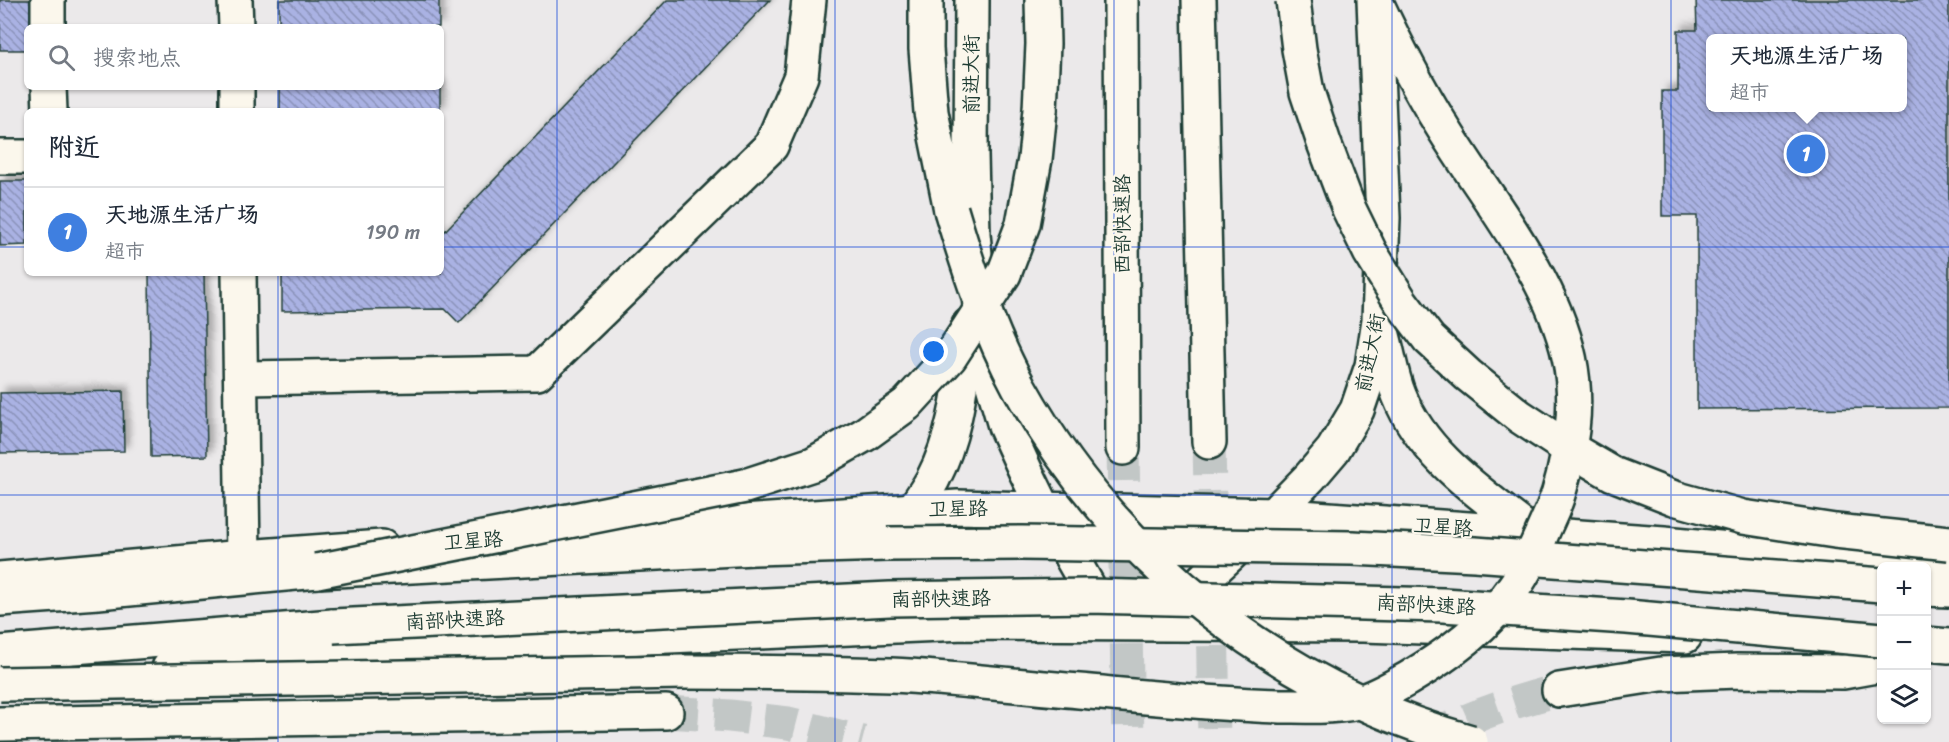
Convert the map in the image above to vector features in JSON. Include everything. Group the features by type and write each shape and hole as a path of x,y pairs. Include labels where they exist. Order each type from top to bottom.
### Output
{"main road":[{"path":"48,0 48,24"},
{"path":"235,0 236,24"},
{"path":"241,378 537,373 771,146 801,76 809,0"},
{"path":"926,0 926,49 931,112 951,210 961,244 992,329 1019,387 1080,479 1116,522 1166,574 1239,634 1292,667 1388,714 1471,742"},
{"name":"前进大街","path":"972,0 973,234 985,357 1005,426 1044,509 1109,623"},
{"path":"317,571 745,486 813,464 864,435 907,404 950,357 1004,274 1023,224 1035,159 1040,110 1042,0"},
{"name":"西部快速路","path":"1121,0 1123,448"},
{"path":"1199,0 1209,442"},
{"path":"1293,0 1307,92 1349,209 1370,252 1401,302 1429,339 1468,375 1519,416 1560,443 1613,474 1674,498 1743,517 1835,531 1949,543"},
{"path":"0,684 672,672 785,673 894,675 1181,700 1302,706 1327,706 1364,701 1430,665 1468,638 1514,587 1530,560 1560,488 1573,433 1575,400 1572,364 1549,297 1515,235 1442,126 1375,0"},
{"name":"前进大街","path":"1156,624 1273,515 1310,477 1333,450 1357,410 1372,366 1379,320 1383,218 1375,0"},
{"path":"50,90 50,108"},
{"path":"237,90 237,108"},
{"path":"0,157 24,157"},
{"path":"239,276 243,557"},
{"path":"913,510 933,479 955,420 977,276"},
{"path":"1379,320 1399,394 1411,419 1428,444 1458,475 1532,533"},
{"name":"卫星路","path":"0,579 243,557 958,507 1273,515 1664,543 1877,563"},
{"path":"0,599 317,571 754,548 887,544 1022,543 1352,548 1475,554 1877,585"},
{"path":"1931,568 1949,570"},
{"path":"1931,589 1949,590"},
{"name":"南部快速路","path":"0,653 333,626 890,599 1090,596 1443,605 1626,617 1877,642"},
{"path":"0,684 374,649 964,623 1363,625 1877,642"},
{"path":"1931,644 1949,646"},
{"path":"1931,655 1949,652"},
{"path":"1559,690 1661,674 1737,671 1843,672 1877,666"},
{"path":"0,724 666,712"}],"building":[{"path":"0,0 36,0 36,24 24,24 24,50 0,50"},
{"path":"279,0 439,0 439,24 279,24"},
{"path":"667,0 770,0 459,323 445,309 282,311 282,276 444,276 444,232"},
{"path":"1696,0 1949,0 1949,408 1697,409 1697,216 1662,216 1662,91 1678,91 1678,30 1697,30"},
{"path":"280,90 440,90 440,108 280,108"},
{"path":"0,181 24,181 24,245 0,246"},
{"path":"149,276 204,276 207,456 151,457"},
{"path":"123,391 124,451 0,453 0,393"}],"tunnel":[{"path":"1209,442 1211,542"},
{"path":"1123,448 1128,742"},
{"path":"1212,597 1214,742"},
{"path":"1424,742 1490,711 1559,690"},
{"path":"666,712 788,723 862,742"}],"place":[{"name":"天地源生活广场","path":"1806,154"}]}
